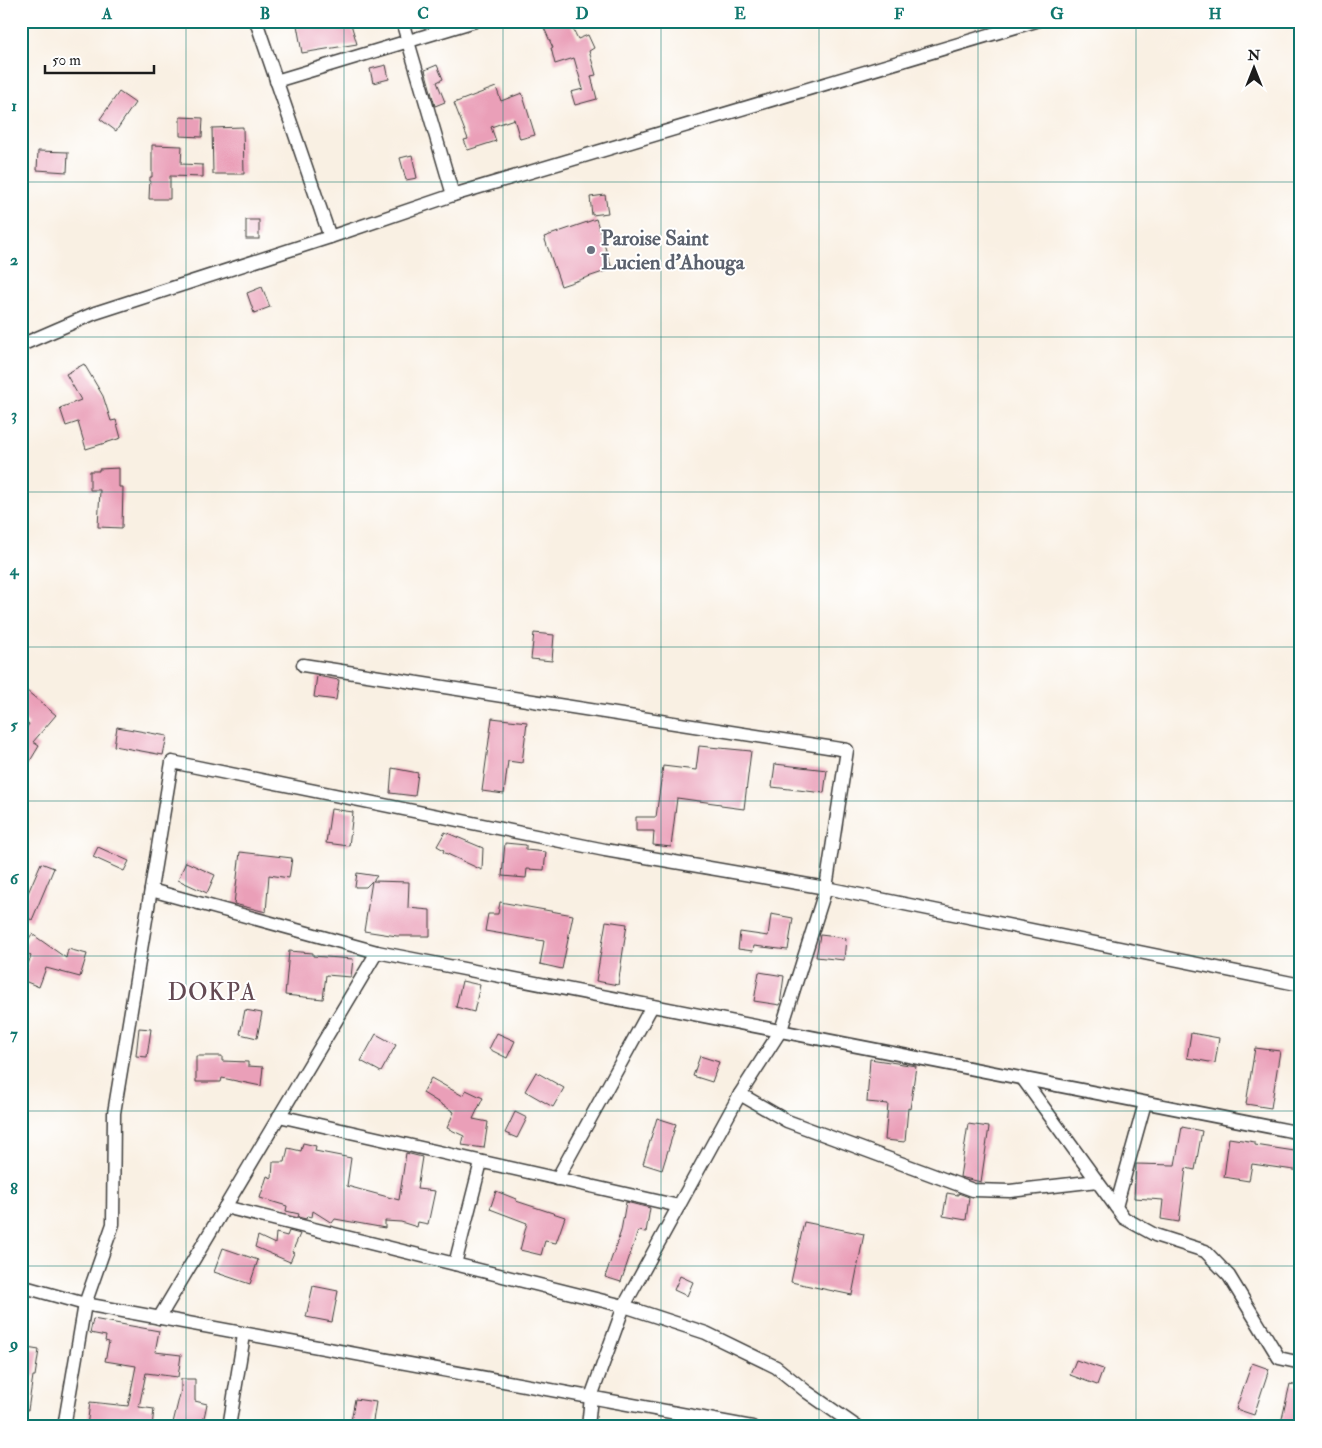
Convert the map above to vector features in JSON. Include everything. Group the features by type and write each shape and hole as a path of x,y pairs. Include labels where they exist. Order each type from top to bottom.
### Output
{"street":[{"path":"256,21 330,237"},
{"path":"261,36 265,21"},
{"path":"402,21 453,194"},
{"path":"276,81 475,21"},
{"path":"21,345 95,313 330,237 453,194 1036,21"},
{"path":"303,665 847,750 826,888 781,1030 740,1094 624,1306 591,1397 588,1427"},
{"path":"64,1427 85,1304 113,1224 114,1114 172,762 596,848 826,888 1301,985"},
{"path":"151,890 377,952 1301,1133"},
{"path":"159,1318 377,952"},
{"path":"557,1179 652,1006"},
{"path":"1023,1079 1124,1218 1155,1235 1205,1251 1229,1276 1279,1358 1301,1363"},
{"path":"740,1094 787,1121 973,1190 1010,1192 1096,1181"},
{"path":"1116,1207 1145,1103"},
{"path":"279,1116 679,1206"},
{"path":"455,1264 481,1162"},
{"path":"225,1207 624,1306 706,1333 776,1367 807,1392 857,1427"},
{"path":"21,1286 85,1304 244,1335 752,1427"},
{"path":"229,1427 244,1335"}],"building":[{"path":"319,21 350,21 357,44 302,53 297,25"},
{"path":"541,21 569,21 578,39 588,35 594,48 589,51 596,75 591,76 597,99 575,105 571,92 583,89 574,58 555,64 551,48 553,48"},
{"path":"386,65 389,79 373,83 370,69"},
{"path":"437,65 443,79 437,82 445,102 435,106 425,70"},
{"path":"496,87 501,101 522,93 535,135 520,139 514,119 491,127 496,141 468,150 464,140 468,139 454,103"},
{"path":"119,92 135,103 116,131 100,119"},
{"path":"180,117 203,118 202,137 180,136"},
{"path":"243,127 244,174 213,174 212,128"},
{"path":"152,145 182,146 181,164 203,165 203,177 170,176 170,199 149,199 150,177 152,177"},
{"path":"38,151 68,152 67,172 37,170"},
{"path":"412,155 417,178 406,180 400,158"},
{"path":"605,195 608,213 592,215 590,197"},
{"path":"596,219 612,269 561,286 544,237"},
{"path":"246,220 259,220 259,239 246,239"},
{"path":"262,287 270,307 254,313 247,293"},
{"path":"84,364 103,396 111,421 116,420 121,438 86,449 78,422 66,426 60,408 81,400 66,374"},
{"path":"119,468 119,487 123,487 122,528 98,527 100,490 90,490 90,471"},
{"path":"534,633 554,635 552,661 531,659"},
{"path":"317,676 339,680 336,700 314,697"},
{"path":"27,691 56,715 33,742 39,746 21,776 21,736 29,724 21,717 21,699"},
{"path":"492,718 527,722 522,763 508,761 504,794 482,791"},
{"path":"117,727 167,736 163,755 114,746"},
{"path":"699,746 751,751 744,809 677,798 671,847 653,845 654,831 636,831 636,817 656,817 663,766 696,770"},
{"path":"775,764 827,770 824,793 772,787"},
{"path":"392,768 418,773 415,796 390,793"},
{"path":"331,809 353,812 349,846 326,843"},
{"path":"445,832 483,848 482,870 443,852 444,850 437,846"},
{"path":"505,843 526,845 526,850 546,852 544,870 527,869 526,878 502,876"},
{"path":"98,847 129,861 124,871 93,857"},
{"path":"240,852 292,858 289,878 269,875 266,912 234,904"},
{"path":"186,862 215,875 207,893 178,880"},
{"path":"41,863 54,868 32,920 21,915 21,909"},
{"path":"357,873 377,876 373,881 409,882 408,908 430,910 430,936 397,936 364,931 372,881 366,887 355,887"},
{"path":"500,902 573,915 562,969 540,964 544,941 485,931 488,914 498,914"},
{"path":"771,914 793,918 788,950 754,946 753,951 738,949 740,932 768,936"},
{"path":"606,921 627,924 618,985 596,981"},
{"path":"32,934 66,958 68,949 87,954 80,977 46,968 39,987 22,980 31,956 22,949"},
{"path":"820,935 846,938 844,960 816,957"},
{"path":"289,951 313,953 313,956 353,959 351,977 326,975 323,999 285,995"},
{"path":"759,972 784,976 780,1005 754,1001"},
{"path":"462,981 480,985 474,1012 456,1007"},
{"path":"245,1010 262,1013 257,1038 240,1034"},
{"path":"139,1028 151,1029 147,1057 136,1056"},
{"path":"497,1033 515,1041 507,1058 489,1049"},
{"path":"1191,1033 1219,1038 1215,1063 1187,1058"},
{"path":"376,1034 396,1045 381,1072 361,1061"},
{"path":"1255,1048 1280,1051 1271,1108 1246,1104"},
{"path":"196,1056 222,1056 222,1061 248,1062 248,1066 263,1067 261,1086 222,1078 221,1082 196,1082"},
{"path":"700,1056 719,1062 712,1082 693,1076"},
{"path":"870,1059 916,1066 910,1109 908,1108 905,1142 885,1140 888,1104 867,1102"},
{"path":"536,1072 564,1088 553,1107 525,1091"},
{"path":"431,1078 463,1096 466,1090 483,1098 473,1119 488,1122 484,1148 462,1145 464,1136 447,1128 454,1112 423,1093"},
{"path":"515,1112 527,1118 517,1138 505,1133"},
{"path":"657,1118 676,1124 662,1170 643,1164"},
{"path":"968,1124 989,1127 981,1182 960,1177"},
{"path":"1182,1127 1202,1131 1195,1170 1186,1168 1179,1222 1161,1219 1163,1200 1134,1198 1136,1164 1175,1165"},
{"path":"1229,1138 1255,1142 1255,1145 1301,1152 1301,1171 1252,1164 1249,1181 1224,1177"},
{"path":"303,1143 316,1146 315,1151 351,1158 347,1186 399,1200 406,1153 422,1157 417,1189 435,1191 428,1224 418,1222 417,1227 401,1222 385,1221 385,1228 335,1219 332,1223 313,1211 312,1217 307,1216 306,1219 298,1217 299,1214 286,1211 287,1206 260,1198 267,1176 272,1178 273,1162 285,1162 288,1148 301,1151"},
{"path":"496,1191 516,1199 516,1201 565,1217 556,1243 545,1241 541,1255 520,1250 527,1223 490,1209"},
{"path":"947,1193 958,1195 958,1193 969,1197 966,1220 943,1216"},
{"path":"626,1202 650,1208 646,1232 638,1231 621,1282 605,1277 621,1231"},
{"path":"804,1222 864,1234 852,1295 791,1282"},
{"path":"289,1231 300,1234 290,1262 255,1247 258,1236 275,1244 276,1233 287,1236"},
{"path":"223,1248 258,1260 250,1284 214,1272"},
{"path":"680,1276 693,1282 687,1296 674,1290"},
{"path":"313,1286 338,1291 332,1322 306,1317"},
{"path":"93,1319 159,1331 155,1352 181,1355 178,1377 146,1373 139,1407 154,1409 152,1427 87,1427 90,1402 128,1406 136,1366 105,1361 109,1342 105,1341 106,1336 90,1333"},
{"path":"21,1347 39,1350 28,1410 21,1409"},
{"path":"1076,1360 1103,1369 1097,1385 1070,1375"},
{"path":"1252,1363 1269,1369 1254,1415 1236,1409"},
{"path":"181,1379 195,1379 195,1401 207,1404 202,1427 172,1427 181,1390"},
{"path":"1290,1384 1301,1387 1300,1427 1280,1427"},
{"path":"355,1399 376,1402 372,1427 350,1427"}],"place":[{"name":"Paroise Saint Lucien d'Ahouga","path":"591,250"}],"district":[{"name":"DOKPA","path":"212,992"}]}
